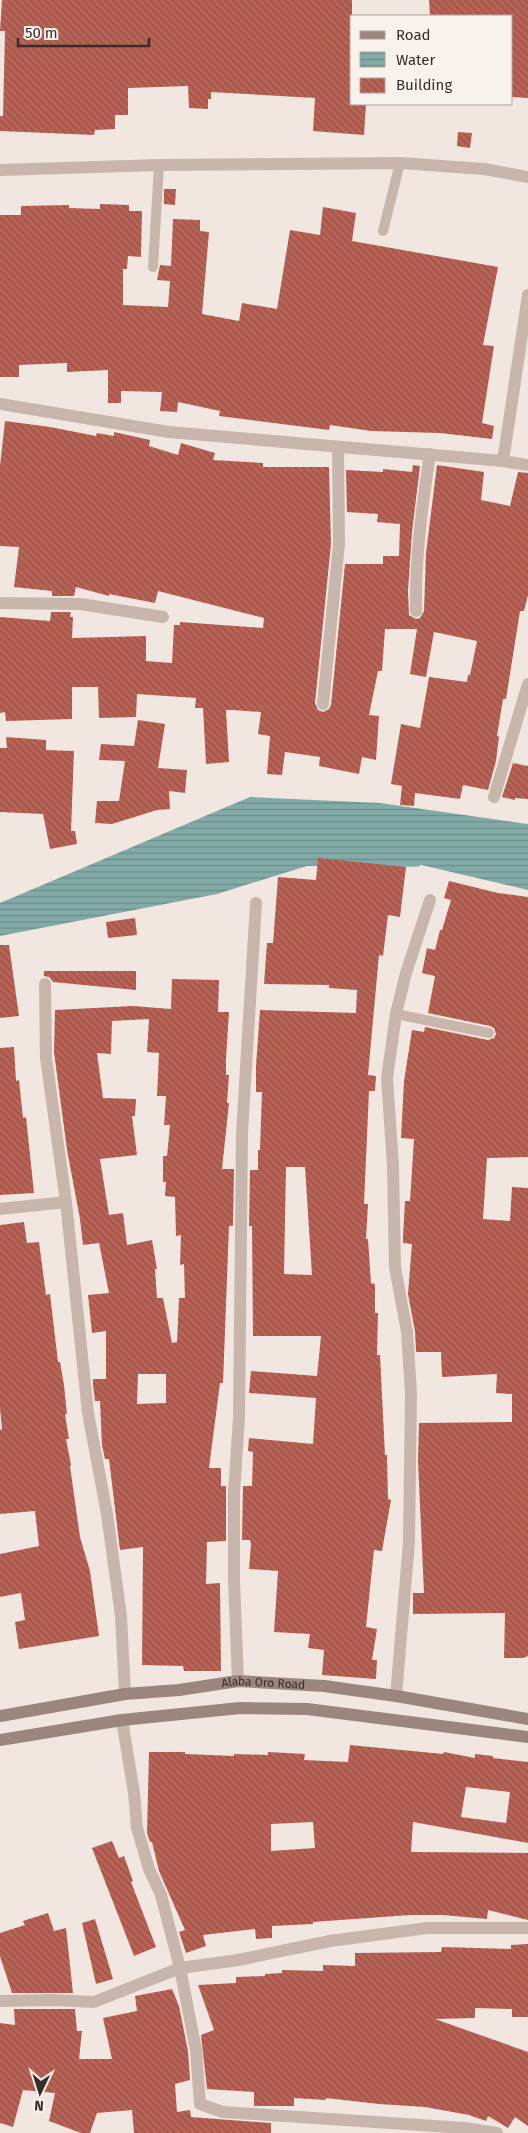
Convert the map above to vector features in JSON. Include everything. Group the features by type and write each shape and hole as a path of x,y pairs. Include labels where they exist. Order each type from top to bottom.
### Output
{"main road":[{"name":"Alaba Oro Road","path":"0,1716 125,1694 179,1690 238,1681 324,1686 396,1696 528,1719"},
{"name":"Alaba Oro Road","path":"0,1740 122,1720 240,1708 308,1709 528,1737"}],"street":[{"path":"0,170 159,165 400,163 484,169 528,177"},
{"path":"503,461 528,295"},
{"path":"0,404 169,432 338,448 430,454 528,465"},
{"path":"324,704 339,544 338,448"},
{"path":"416,611 416,560 430,454"},
{"path":"0,603 80,604 163,617"},
{"path":"494,797 528,684"},
{"path":"396,1696 409,1542 411,1393 407,1332 395,1267 393,1166 388,1110 388,1078 396,1014 406,973 430,900"},
{"path":"238,1681 234,1580 234,1493 239,1418 241,1169 256,904"},
{"path":"45,984 46,1058 66,1202 88,1413 107,1514 121,1616 125,1694"},
{"path":"0,1208 66,1202"},
{"path":"122,1720 134,1793 137,1828 149,1869 161,1895 180,1968 196,2050 200,2104 223,2112 465,2128 496,2133"},
{"path":"0,2001 53,2000 94,2002 180,1968 238,1960 330,1941 427,1928 528,1928"}],"lane":[{"path":"383,231 400,163"},
{"path":"153,267 159,165"},
{"path":"396,1014 489,1033"}],"water":[{"path":"250,797 380,803 528,824 528,890 417,864 307,866 217,894 0,936 0,903"}],"building":[{"path":"2,0 352,0 352,15 350,15 350,105 366,105 364,135 313,131 315,98 211,92 211,99 208,99 208,109 189,108 188,86 128,88 128,115 115,115 115,129 95,130 94,135 0,131 0,116 3,116 5,31 0,31"},
{"path":"429,0 528,0 528,98 513,97 513,15 430,15"},
{"path":"458,132 472,133 470,148 457,146"},
{"path":"164,189 176,189 175,205 164,204"},
{"path":"100,204 129,205 129,211 142,211 141,257 128,256 127,269 123,269 123,305 168,307 170,281 157,280 160,265 171,266 173,219 200,220 200,231 209,232 202,314 239,321 242,303 277,309 290,230 320,235 323,207 356,213 352,241 498,267 483,345 494,346 482,423 494,426 492,439 440,433 371,431 330,425 329,430 219,416 220,411 178,402 177,412 160,411 162,392 121,391 121,403 108,403 108,370 67,372 67,363 19,365 19,377 0,377 0,215 21,215 21,206 69,205 69,208 100,209"},
{"path":"5,421 96,436 97,433 114,436 114,432 150,440 149,446 178,455 181,443 215,453 213,460 263,463 263,467 329,467 331,544 315,703 318,710 323,712 329,709 331,705 345,564 383,564 383,556 399,556 400,524 377,522 378,514 347,512 346,470 383,472 383,469 412,472 413,465 420,466 412,532 408,591 409,615 416,619 420,618 424,611 426,553 437,465 484,472 481,500 510,506 518,472 528,473 528,595 524,611 520,611 506,699 503,699 497,736 499,737 496,761 488,790 463,785 460,799 415,793 414,806 400,805 402,786 391,784 401,724 420,728 429,677 467,682 477,641 434,632 426,677 410,674 417,629 385,629 382,671 378,671 369,715 379,716 376,760 362,757 359,774 319,766 320,757 285,752 282,775 267,774 270,736 258,734 261,712 233,710 226,710 229,762 206,764 203,708 195,708 196,698 137,694 136,717 99,718 98,687 72,687 72,719 6,721 5,712 0,713 0,617 50,621 51,612 71,612 70,617 73,617 72,638 146,636 146,661 172,663 174,625 180,625 180,622 263,628 264,618 158,591 155,603 109,594 109,596 76,587 74,596 52,596 52,591 14,587 19,547 0,546 0,466"},
{"path":"138,720 165,724 158,768 187,770 185,793 169,791 170,809 157,810 112,824 95,823 97,801 119,801 125,761 99,760 101,744 134,746"},
{"path":"6,737 46,740 46,750 74,751 71,831 75,831 77,844 50,849 43,814 0,812 0,748 7,748"},
{"path":"513,763 528,766 528,799 515,798 515,800 502,797"},
{"path":"318,858 406,867 400,917 388,915 383,956 379,955 368,1075 376,1076 375,1091 369,1091 364,1204 368,1204 366,1239 368,1239 371,1283 375,1284 375,1313 378,1313 377,1355 380,1355 388,1499 391,1500 382,1551 374,1550 366,1627 377,1629 372,1660 377,1660 376,1679 322,1675 324,1650 308,1648 310,1634 274,1632 278,1571 249,1569 251,1544 250,1540 242,1540 243,1486 252,1486 253,1452 248,1451 249,1438 313,1444 316,1398 249,1393 251,1371 317,1376 321,1336 253,1336 252,1226 249,1226 250,1170 258,1170 258,1150 260,1150 262,1092 256,1092 256,1066 260,1010 356,1013 357,990 329,988 329,985 264,984 267,943 273,943 278,877 316,880","holes":["286,1167 305,1167 312,1275 284,1274"]},
{"path":"449,881 498,893 528,897 528,1157 487,1158 483,1219 510,1221 512,1187 528,1188 528,1656 523,1658 504,1658 505,1613 413,1614 413,1593 424,1593 418,1461 419,1423 512,1422 512,1394 496,1393 497,1374 442,1377 441,1352 416,1352 415,1331 408,1294 412,1244 403,1243 403,1237 405,1201 410,1201 414,1139 401,1138 404,1081 412,1030 424,1032 425,1027 488,1040 494,1038 496,1034 494,1028 490,1026 428,1013 435,976 422,973 427,948 435,950 451,900 444,898"},
{"path":"135,918 137,935 108,938 106,922"},
{"path":"0,945 9,945 19,1016 0,1018"},
{"path":"44,971 136,971 136,990 53,982 49,977 44,976"},
{"path":"172,979 219,980 218,1012 229,1012 226,1075 229,1075 227,1103 229,1103 222,1169 234,1169 233,1226 229,1226 223,1383 220,1383 209,1468 221,1468 221,1486 226,1486 226,1541 207,1542 206,1584 220,1583 221,1671 184,1671 183,1666 142,1665 143,1547 120,1550 109,1459 105,1459 102,1445 100,1401 95,1401 93,1385 93,1379 106,1379 106,1331 92,1333 88,1295 109,1293 99,1243 83,1245 67,1150 54,1052 55,1010 133,1006 171,1009","holes":["149,1019 147,1052 159,1053 157,1096 166,1096 164,1125 170,1125 167,1156 163,1156 163,1182 166,1182 165,1196 175,1197 176,1236 181,1235 180,1265 184,1264 185,1298 179,1298 177,1342 172,1343 163,1298 157,1298 155,1269 157,1269 152,1240 127,1245 123,1213 109,1215 100,1159 137,1155 132,1116 135,1116 136,1099 103,1098 97,1053 111,1054 112,1021","138,1374 166,1374 166,1403 137,1404"]},
{"path":"14,1047 16,1081 19,1080 23,1118 26,1117 34,1193 0,1195 0,1048"},
{"path":"24,1222 27,1243 39,1242 46,1295 50,1294 58,1362 60,1362 64,1385 67,1414 65,1414 69,1439 66,1439 80,1537 90,1571 99,1636 19,1649 15,1622 25,1620 21,1593 0,1597 0,1554 39,1546 35,1511 0,1514 0,1430 2,1429 0,1408 0,1225"},
{"path":"350,1745 443,1754 444,1752 475,1758 475,1754 528,1762 528,1843 413,1822 411,1852 528,1853 528,1920 488,1910 487,1919 443,1915 410,1915 313,1922 313,1924 272,1926 272,1938 256,1939 255,1929 203,1935 206,1946 186,1953 179,1932 185,1930 159,1871 152,1842 150,1842 147,1833 149,1752 185,1752 185,1754 234,1756 234,1754 268,1755 268,1752 305,1754 304,1760 348,1762","holes":["466,1787 510,1792 506,1823 461,1817","313,1822 315,1848 271,1851 271,1824"]},
{"path":"112,1841 119,1858 124,1856 133,1881 131,1882 156,1947 134,1956 92,1848"},
{"path":"48,1913 54,1931 66,1928 73,1993 12,1993 0,1956 0,1933 25,1925 23,1921"},
{"path":"95,1919 113,1979 96,1984 82,1923"},
{"path":"528,1944 528,2017 512,2017 512,2009 475,2008 475,2018 435,2019 528,2052 528,2126 515,2117 508,2128 488,2116 486,2121 469,2115 425,2107 326,2098 326,2100 294,2098 294,2106 254,2106 254,2092 207,2089 201,2035 214,2030 198,1985 236,1983 236,1977 265,1976 265,1974 282,1973 282,1970 323,1971 323,1965 355,1966 355,1953 441,1952 442,1947 511,1949 511,1945"},
{"path":"172,1989 179,2006 188,2051 190,2080 175,2084 177,2112 190,2110 191,2117 271,2123 271,2133 134,2133 132,2110 97,2113 90,2133 81,2133 49,2121 55,2093 23,2090 13,2127 0,2123 0,2023 15,2025 14,2009 75,2009 77,2031 82,2031 79,2059 112,2059 103,2018 137,2011 135,1996"}],"waterway":[{"path":"376,865 418,864"}]}
